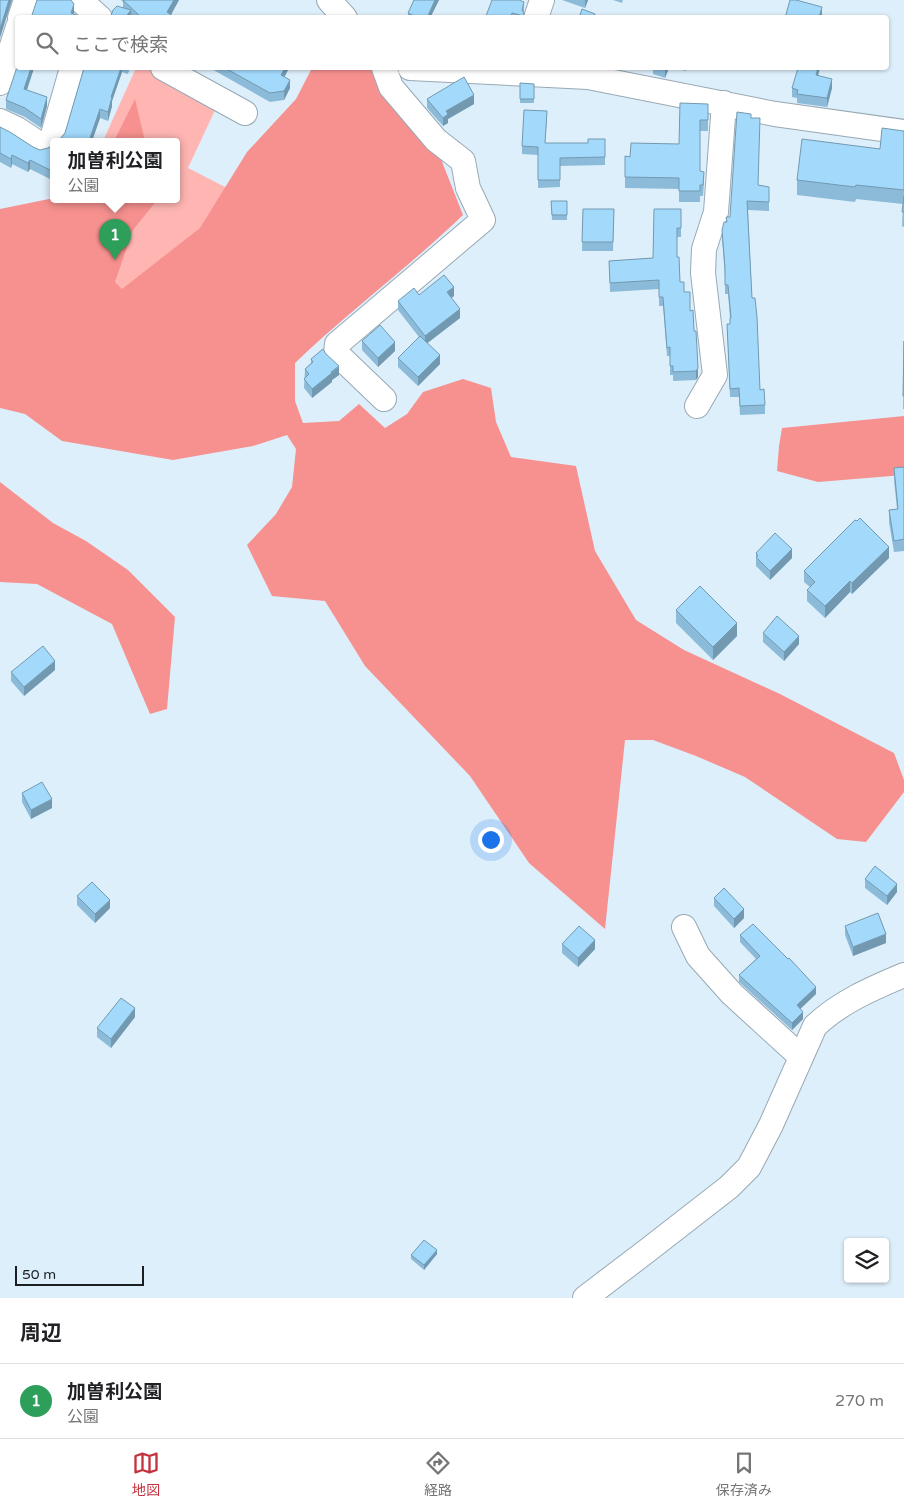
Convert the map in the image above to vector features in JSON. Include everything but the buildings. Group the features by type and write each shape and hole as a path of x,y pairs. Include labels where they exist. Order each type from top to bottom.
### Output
{"street":[{"path":"21,15 26,0"},
{"path":"329,0 342,15"},
{"path":"537,15 542,0"},
{"path":"0,83 15,36"},
{"path":"52,138 71,70"},
{"path":"167,70 245,113"},
{"path":"384,399 336,353 337,344 484,220 468,188 463,161 436,140 391,87 385,70"},
{"path":"517,70 588,76 775,114 904,132"},
{"path":"698,406 715,375 703,273 704,249 716,212 724,103"},
{"path":"0,121 41,145 50,139"},
{"path":"684,927 698,956 726,988 801,1057"},
{"path":"585,1298 729,1187 749,1167 771,1125 816,1026 828,1014 875,987 904,975"}],"shaded area":[{"path":"135,70 152,70 217,106 188,168 229,189 121,392 78,203 180,203 180,138 104,138"},
{"path":"311,70 372,70 437,149 463,215 295,363 295,401 303,423 339,421 359,404 385,428 407,414 423,392 463,379 491,388 496,422 511,457 576,466 595,551 636,620 684,650 780,694 894,753 904,780 904,792 866,842 837,839 745,777 696,756 653,740 625,740 605,929 529,863 470,776 365,666 325,601 272,596 247,545 276,514 292,487 296,449 287,435 253,446 173,460 62,441 25,414 0,408 0,209 50,199 50,203 155,203 133,230 115,282 122,289 200,228 247,152 296,99"},
{"path":"135,99 144,138 116,138"},
{"path":"904,416 904,475 818,482 777,471 782,428"},
{"path":"0,482 53,523 86,541 128,570 175,617 167,709 150,714 112,624 37,584 0,582"}],"place":[{"name":"加曽利公園","path":"115,260"}]}
